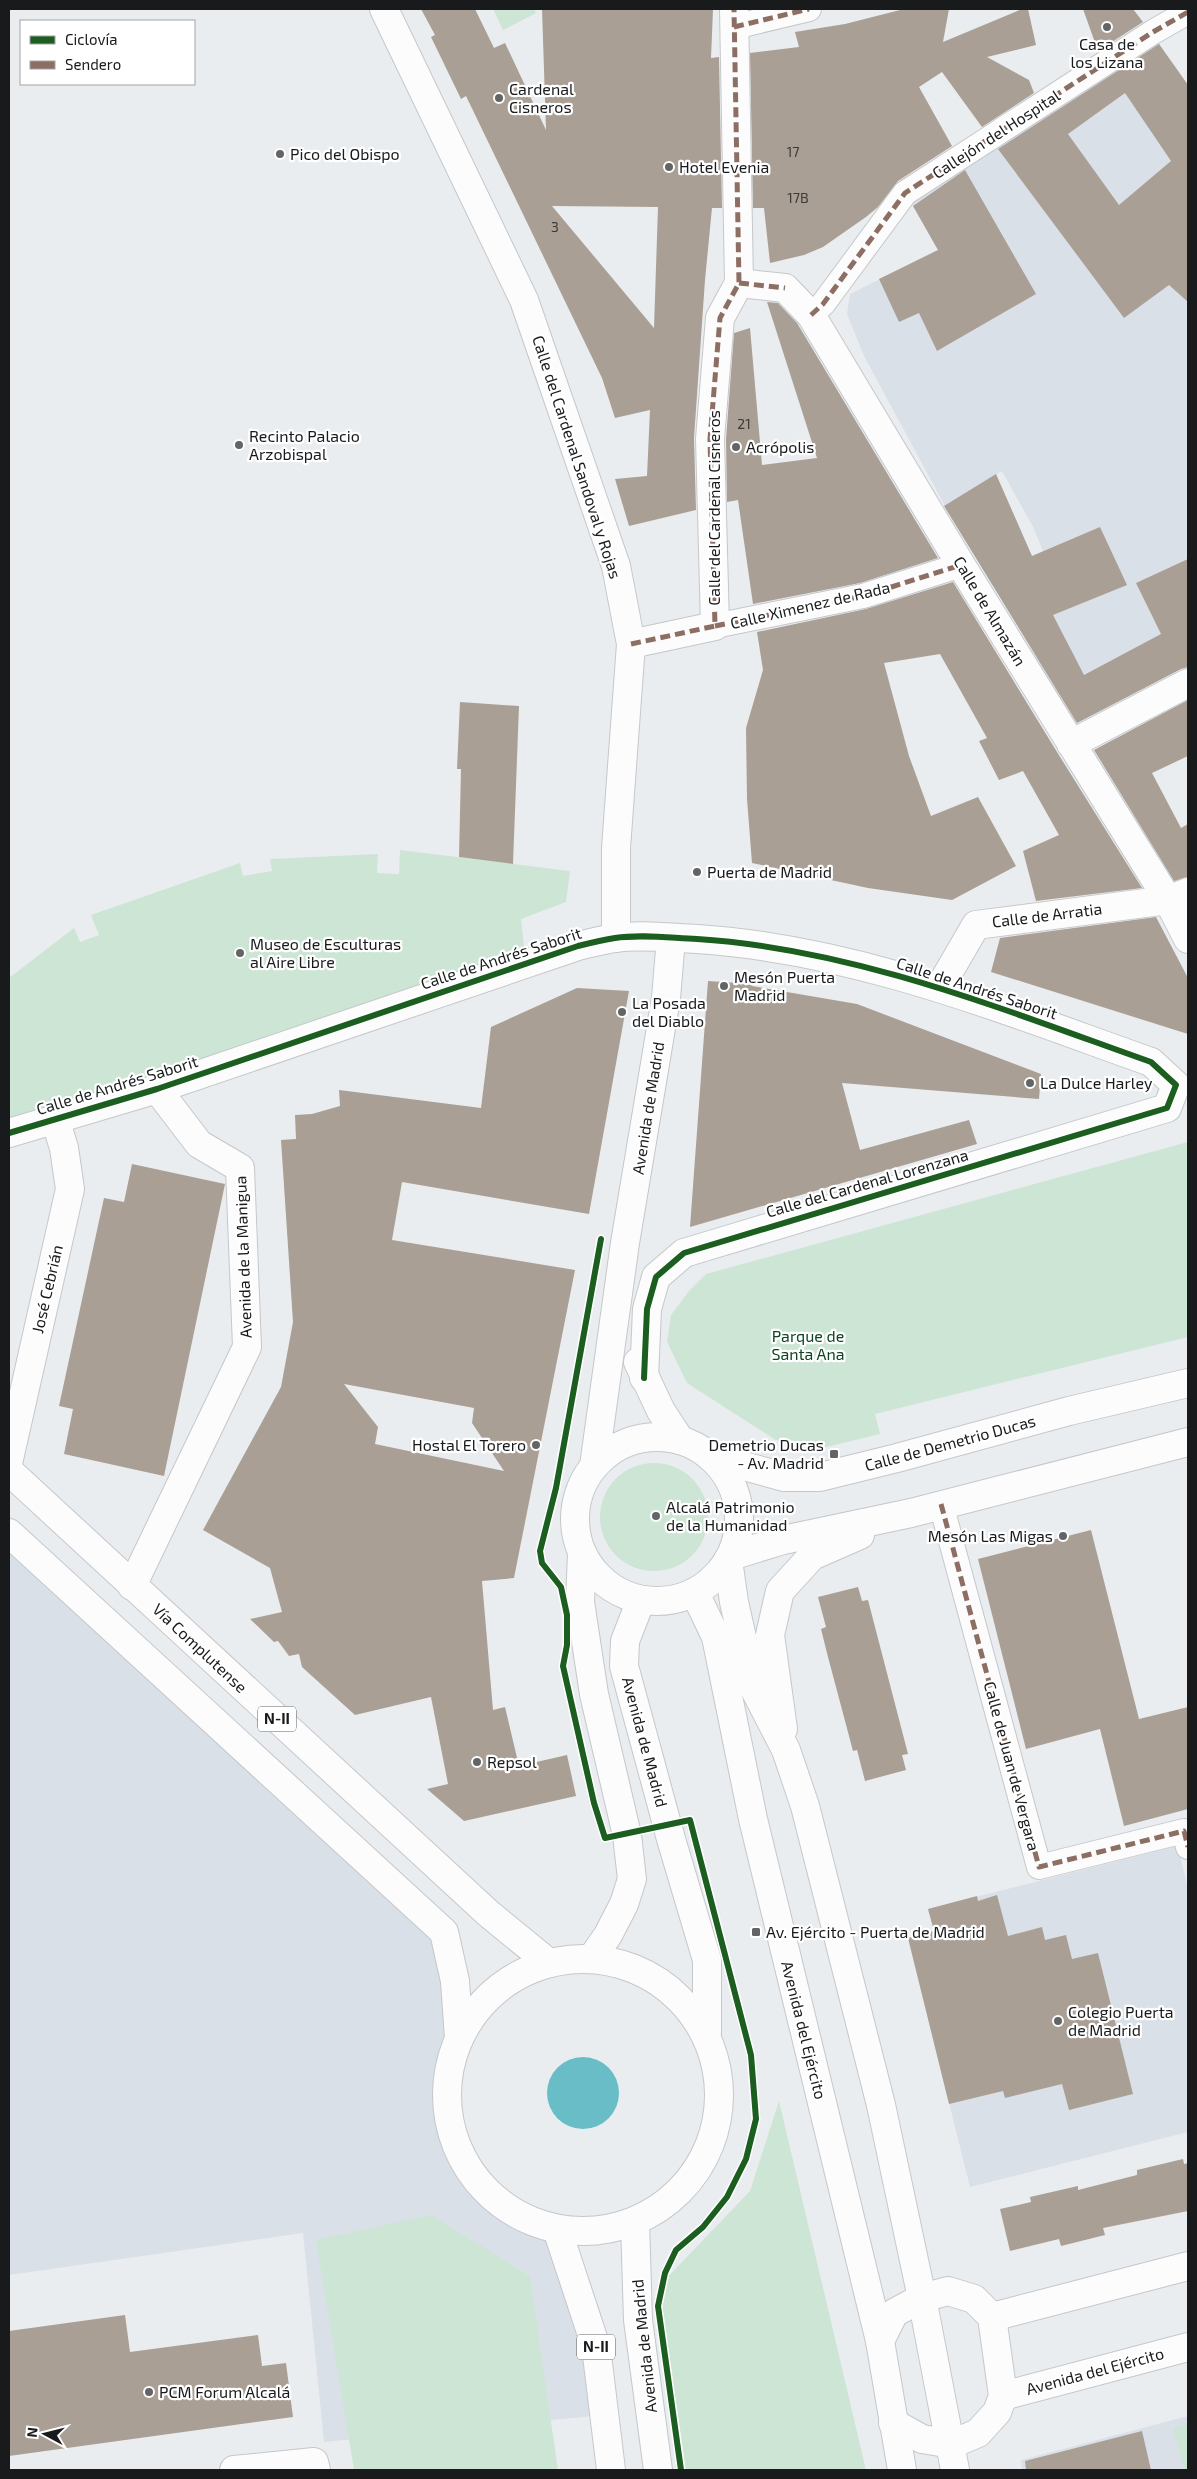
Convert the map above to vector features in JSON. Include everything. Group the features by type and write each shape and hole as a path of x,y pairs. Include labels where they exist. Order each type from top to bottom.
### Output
{"street":[{"name":"Calle del Cardenal Sandoval y Rojas","path":"384,9 524,300 616,566 631,644 616,848 616,938"},
{"path":"734,18 808,9"},
{"name":"Callejón del Hospital","path":"811,315 822,304 904,193 1188,12"},
{"name":"Calle del Cardenal Cisneros","path":"631,644 715,626 710,439 720,318 739,283 734,18"},
{"name":"Calle de Almazán","path":"739,283 785,288 811,315 1071,744 1178,896 1188,939"},
{"name":"Calle Ximenez de Rada","path":"715,626 863,596 962,565"},
{"path":"1071,744 1188,683"},
{"name":"Calle de Arratia","path":"940,987 976,925 1178,896"},
{"name":"Calle de Andrés Saborit","path":"9,1133 157,1089 569,949 616,938 671,938 725,941 798,951 940,987 1151,1062 1176,1085"},
{"name":"Avenida de Madrid","path":"594,1466 620,1278 666,998 671,938"},
{"name":"Calle del Cardenal Lorenzana","path":"644,1378 647,1310 656,1277 684,1253 1167,1108 1176,1085"},
{"name":"Avenida de la Manigua","path":"132,1586 247,1347 240,1168 199,1144 157,1089"},
{"name":"José Cebrián","path":"9,1459 70,1189 64,1148 55,1119"},
{"name":"Avenida de Madrid","path":"620,1278 628,1331 644,1378 661,1411 680,1440"},
{"name":"Calle de Demetrio Ducas","path":"711,1457 784,1477 820,1477 1069,1411 1188,1383"},
{"path":"656,1436 680,1440 697,1447 711,1457 728,1478 738,1503 739,1530 729,1558 719,1573 695,1593 678,1599 659,1602 641,1600 616,1591 596,1575 582,1553 575,1531 575,1508 581,1486 594,1466 611,1450 633,1440 656,1436"},
{"path":"729,1558 783,1540 911,1513 1188,1442"},
{"name":"Vía Complutense","path":"9,1471 489,1914 549,1963"},
{"name":"Calle de Juan de Vergara","path":"941,1504 1039,1868 1184,1831 1188,1847"},
{"path":"786,1750 770,1635 780,1591 812,1556 911,1513"},
{"name":"N-II","path":"9,1533 444,1932 455,1982 459,2038"},
{"path":"582,1553 580,1602 594,1694 627,1835 632,1879 624,1904 608,1935 592,1958"},
{"path":"729,1558 734,1602 753,1686 786,1750 805,1806 881,2105 953,2457"},
{"name":"Avenida del Ejército","path":"695,1593 716,1638 753,1819 880,2341 902,2470"},
{"name":"Avenida de Madrid","path":"641,1600 625,1641 624,1666 671,1839 707,1960 707,2032"},
{"name":"N-II","path":"592,1958 636,1969 660,1983 686,2005 707,2032 717,2073 718,2114 706,2155 677,2194 635,2222 597,2231 557,2229 504,2207 468,2170 450,2128 447,2080 459,2038 485,2000 515,1976 549,1963 592,1958"},
{"name":"Avenida de Madrid","path":"635,2222 638,2320 658,2470"},
{"name":"N-II","path":"557,2229 596,2347 611,2470"},
{"path":"992,2317 1188,2266"},
{"path":"880,2341 894,2314 922,2298 948,2291 974,2299 992,2317 1003,2396 998,2412 953,2457"},
{"name":"Avenida del Ejército","path":"1003,2396 1188,2347"},
{"path":"893,2423 953,2457"},
{"path":"234,2470 315,2466"}],"shaded area":[{"path":"1158,42 1188,85 1188,665 1074,725 990,574 1043,551 1033,527 1002,471 945,506 864,356 847,314 850,294 938,250 909,199"},
{"path":"9,1533 444,1932 459,2038 447,2080 450,2128 469,2170 504,2207 557,2229 604,2415 324,2442 303,2233 9,2275"},
{"name":"Colegio Puerta de Madrid","path":"1178,1846 1188,1889 1188,2132 970,2187 908,1938 934,1931 928,1909"},
{"path":"1188,2416 1188,2470 1022,2470 1021,2460"}],"green space":[{"path":"493,9 534,9 536,13 503,30"},
{"path":"400,850 570,871 566,902 521,919 525,955 9,1124 9,978 74,928 80,942 99,935 91,915 240,863 243,876 272,871 270,859 378,854 377,873 399,874"},
{"name":"Parque de Santa Ana","path":"1188,1142 1188,1337 875,1414 880,1434 806,1452 774,1439 687,1383 667,1342 671,1315 689,1291 706,1274"},
{"path":"654,1463 675,1467 692,1479 704,1496 708,1517 704,1538 692,1555 675,1567 654,1571 633,1567 616,1555 604,1538 600,1517 604,1496 616,1479 633,1467"},
{"path":"779,2101 866,2470 686,2470 659,2286 750,2191"},
{"path":"431,2215 530,2276 558,2470 354,2470 316,2240"},
{"path":"1188,2424 1188,2470 1184,2470 1173,2428"}],"water":[{"path":"583,2057 603,2063 613,2073 619,2093 613,2113 603,2123 583,2129 563,2123 553,2113 547,2093 553,2073 563,2063"}],"building":[{"path":"421,9 475,9 494,48 505,43 546,130 542,9 713,9 711,58 719,57 722,208 712,208 705,280 694,438 696,510 629,526 615,479 647,476 650,410 615,418 602,378 466,96 461,99 431,37 435,35","holes":["552,206 658,207 654,328"]},
{"path":"904,9 949,9 943,42 1022,9 1028,9 1036,45 987,57 1029,80 1034,93 982,127 942,72 919,87 952,146 898,181 878,207 823,247 804,255 770,263 764,208 753,208 750,53 799,47 795,32 845,24"},
{"name":"Casa de los Lizana","path":"1083,9 1133,9 1143,22 1098,51"},
{"path":"1159,44 1188,85 1188,302 1169,285 1124,318 998,149","holes":["1125,93 1171,161 1119,205 1068,134"]},
{"path":"965,170 1036,294 937,351 919,313 899,322 879,279 938,250 913,206"},
{"path":"767,302 778,303 797,323 938,558 860,583 753,604 738,500 727,502 726,439 734,333 750,328 762,465 817,458"},
{"path":"996,474 1032,556 1100,527 1127,585 1053,615 1084,675 1161,634 1136,583 1188,559 1188,667 1077,723 944,506"},
{"path":"953,582 1142,888 1036,901 1023,851 1059,835 1023,771 999,780 979,741 987,738 940,654 884,663 909,756 931,816 978,797 1016,866 952,900 868,888 752,863 747,799 746,728 763,670 757,632 866,609"},
{"path":"1188,700 1188,756 1152,773 1181,828 1188,824 1188,877 1174,881 1094,750"},
{"path":"460,702 519,706 513,864 459,857 461,769 457,769"},
{"path":"1156,917 1188,978 1188,1034 991,972 1000,938"},
{"path":"708,981 753,984 752,986 857,1004 1041,1074 1039,1099 842,1083 860,1150 969,1120 977,1144 690,1227"},
{"path":"577,988 629,991 589,1214 402,1182 392,1240 575,1270 514,1578 482,1581 493,1710 505,1707 519,1766 567,1755 576,1796 464,1821 427,1789 448,1784 431,1697 355,1715 302,1667 299,1654 289,1656 278,1641 274,1642 250,1619 282,1612 270,1568 203,1530 281,1387 293,1322 281,1140 296,1139 295,1115 312,1114 340,1106 339,1090 481,1108 491,1027","holes":["344,1384 474,1408 472,1423 504,1471 375,1444 378,1427"]},
{"path":"132,1164 225,1184 164,1476 64,1454 73,1409 59,1406 104,1198 124,1202"},
{"path":"1091,1530 1139,1719 1188,1707 1188,1809 1124,1826 1100,1729 1026,1749 978,1559"},
{"path":"858,1587 862,1601 868,1600 908,1754 902,1755 906,1770 865,1781 857,1750 853,1751 828,1657 821,1629 826,1627 818,1597"},
{"path":"997,1895 1008,1936 1042,1927 1045,1940 1066,1935 1072,1959 1098,1953 1133,2094 1069,2110 1062,2084 1005,2098 1003,2091 949,2104 908,1938 934,1931 928,1909 977,1896 978,1901"},
{"path":"1183,2159 1184,2164 1188,2163 1188,2211 1103,2228 1105,2235 1061,2246 1059,2239 1010,2251 1000,2209 1031,2202 1030,2197 1078,2186 1078,2190 1137,2175 1137,2170"},
{"name":"PCM Forum Alcalá","path":"125,2315 130,2352 258,2335 262,2366 286,2363 293,2417 9,2456 9,2331"},
{"path":"1142,2431 1151,2470 1026,2470 1025,2461"}],"marked path":[{"path":"631,644 715,626 710,439 720,318 739,283 734,9"},
{"path":"734,27 809,9"},
{"path":"811,315 823,304 905,193 1153,32 1188,12"},
{"path":"739,283 785,288"},
{"path":"715,626 863,596 961,565"},
{"path":"941,1504 1039,1867 1184,1831 1188,1847"}],"cycle path":[{"path":"9,1133 157,1089 578,946 635,936 697,939 756,945 814,955 871,969 984,1003 1151,1062 1176,1085 1167,1108 684,1253 656,1277 647,1309 644,1378"},
{"path":"601,1239 556,1488 540,1551 542,1563 561,1587 567,1615 567,1645 563,1666 594,1803 605,1838 690,1820 751,2055 756,2119 746,2159 727,2197 703,2227 676,2250 665,2273 658,2306 681,2470"}],"place":[{"name":"Casa de los Lizana","path":"1107,27"},
{"name":"Cardenal Cisneros","path":"499,98"},
{"name":"Pico del Obispo","path":"280,154"},
{"name":"Hotel Evenia","path":"669,167"},
{"name":"Recinto Palacio Arzobispal","path":"239,445"},
{"name":"Acrópolis","path":"736,447"},
{"name":"Puerta de Madrid","path":"697,872"},
{"name":"Museo de Esculturas al Aire Libre","path":"240,953"},
{"name":"Mesón Puerta Madrid","path":"724,986"},
{"name":"La Posada del Diablo","path":"622,1012"},
{"name":"La Dulce Harley","path":"1030,1083"},
{"name":"Hostal El Torero","path":"536,1445"},
{"name":"Demetrio Ducas - Av. Madrid","path":"834,1454"},
{"name":"Alcalá Patrimonio de la Humanidad","path":"656,1516"},
{"name":"Mesón Las Migas","path":"1063,1536"},
{"name":"Repsol","path":"477,1762"},
{"name":"Av. Ejército - Puerta de Madrid","path":"756,1932"},
{"name":"Colegio Puerta de Madrid","path":"1058,2021"},
{"name":"PCM Forum Alcalá","path":"149,2392"}]}
